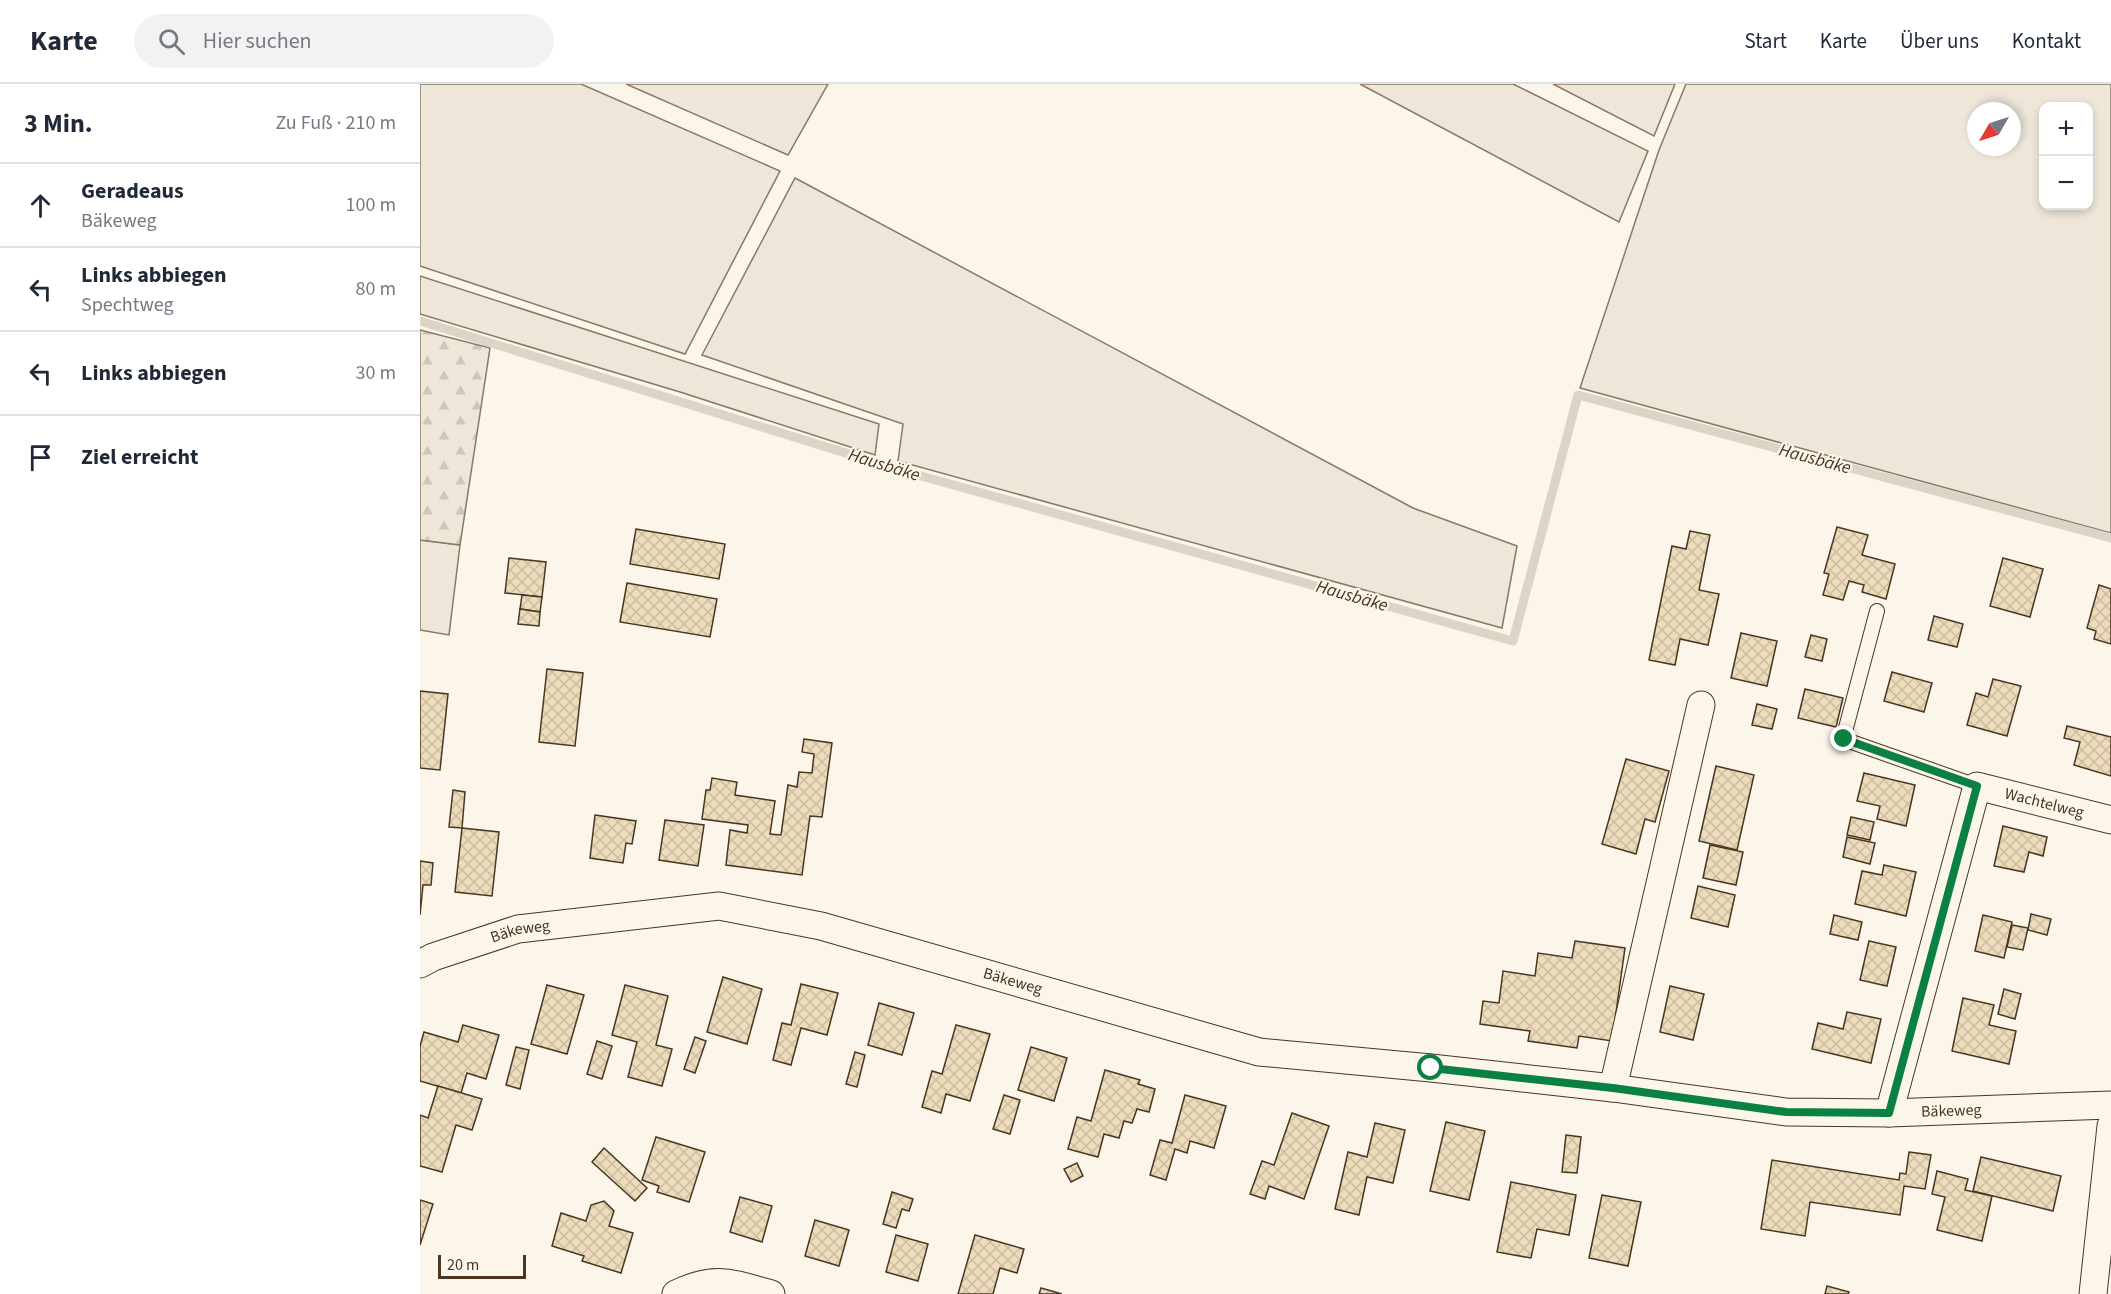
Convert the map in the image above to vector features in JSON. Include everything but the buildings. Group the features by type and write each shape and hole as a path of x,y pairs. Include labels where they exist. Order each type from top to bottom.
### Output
{"street":[{"path":"1613,1088 1701,705"},
{"name":"Wachtelweg","path":"1977,786 2111,820"},
{"path":"1889,1113 1977,786"},
{"name":"Bäkeweg","path":"420,964 433,957 518,929 719,906 821,926 1259,1052 1613,1088 1786,1112 1889,1113 2111,1105"},
{"path":"2093,1294 2111,1126"},
{"path":"676,1294 706,1282 728,1282 771,1294"}],"lane":[{"path":"1877,611 1844,739 1977,786"}],"green space":[{"path":"420,84 581,84 780,171 685,354 420,266"},
{"path":"626,84 828,84 788,155"},
{"path":"1360,84 1513,84 1648,151 1619,222"},
{"path":"1553,84 1675,84 1654,136"},
{"path":"1686,84 2111,84 2111,533 1580,388 1659,150"},
{"path":"795,178 1413,508 1517,546 1502,628 898,461 903,424 702,355"},
{"path":"420,276 879,424 875,455 680,392 420,314"},
{"path":"420,330 490,348 460,545 420,540"},
{"path":"420,540 460,545 449,635 420,630"}],"waterway":[{"name":"Hausbäke","path":"420,321 907,472 1513,641 1578,395 2111,538"}],"route":[{"path":"1431,1068 1613,1088 1786,1112 1889,1113 1977,786 1844,739"}]}
